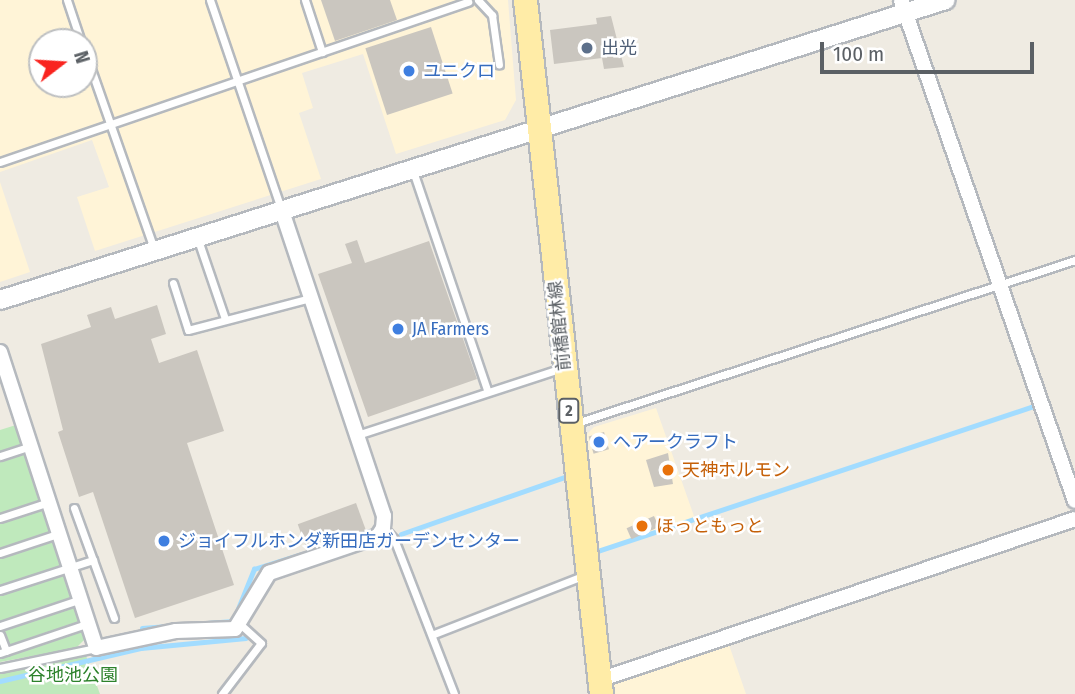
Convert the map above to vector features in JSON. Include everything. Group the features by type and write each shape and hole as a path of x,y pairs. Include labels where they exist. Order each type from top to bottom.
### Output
{"main road":[{"name":"前橋館林線","path":"525,0 600,687"}],"street":[{"path":"0,300 904,7 946,0"},
{"path":"904,7 1075,501"},
{"path":"0,352 46,503 96,648 176,631 241,625 269,573 378,536 383,528 357,435 281,208"},
{"path":"600,687 1075,519"}],"lane":[{"path":"67,0 77,28"},
{"path":"210,0 281,208"},
{"path":"305,0 322,52"},
{"path":"478,0 494,21 499,65"},
{"path":"0,162 468,2"},
{"path":"98,90 154,249"},
{"path":"412,167 487,390"},
{"path":"197,235 225,319"},
{"path":"571,425 1075,260"},
{"path":"173,283 188,330 311,298"},
{"path":"357,435 487,390 564,368"},
{"path":"0,456 28,447"},
{"path":"0,518 46,503"},
{"path":"74,508 114,618"},
{"path":"383,528 394,539 425,627 434,634 454,694"},
{"path":"0,553 57,534"},
{"path":"0,590 93,561"},
{"path":"434,634 574,576 588,576"},
{"path":"0,626 78,600"},
{"path":"0,635 3,652 86,624"},
{"path":"222,694 261,643 241,625"},
{"path":"0,668 96,648"}],"shaded area":[{"path":"0,0 508,0 516,100 505,120 396,154 363,54 302,73 313,108 299,113 321,179 95,251 77,197 109,187 92,140 0,172"},
{"path":"0,182 30,272 0,282"},
{"path":"656,408 695,519 598,551 586,435 594,427"},
{"path":"728,642 746,694 614,694 612,680"}],"green space":[{"path":"16,425 86,638 76,648 0,662 0,430"},
{"name":"谷地池公園","path":"85,653 100,694 0,694 0,671"}],"building":[{"path":"321,0 390,0 397,20 335,41"},
{"name":"出光","path":"611,16 624,67 604,69 602,58 554,64 550,30 597,24 596,18"},
{"name":"ユニクロ","path":"431,27 453,94 387,115 365,48"},
{"name":"JA Farmers","path":"357,240 365,263 429,241 477,379 368,417 318,274 352,263 345,244"},
{"name":"ジョイフルホンダ新田店ガーデンセンター","path":"157,305 166,334 151,339 159,363 197,350 224,431 187,443 234,585 135,618 93,492 79,497 58,432 63,430 41,344 91,327 87,315 111,307 115,319"},
{"path":"604,432 609,449 594,454 589,436"},
{"path":"668,453 673,484 654,487 646,460"},
{"path":"356,503 366,530 308,551 298,524"},
{"path":"654,516 659,527 631,539 627,528"}],"waterway":[{"path":"598,551 1037,405"},
{"path":"401,534 565,477"},
{"path":"142,628 233,621 254,569 302,554"},
{"path":"0,681 141,648 246,638"}],"place":[{"name":"出光","path":"587,48"},
{"name":"ユニクロ","path":"409,71"},
{"name":"JA Farmers","path":"398,329"},
{"name":"ヘアークラフト","path":"599,442"},
{"name":"天神ホルモン","path":"668,470"},
{"name":"ほっともっと","path":"642,526"},
{"name":"ジョイフルホンダ新田店ガーデンセンター","path":"164,541"}]}
